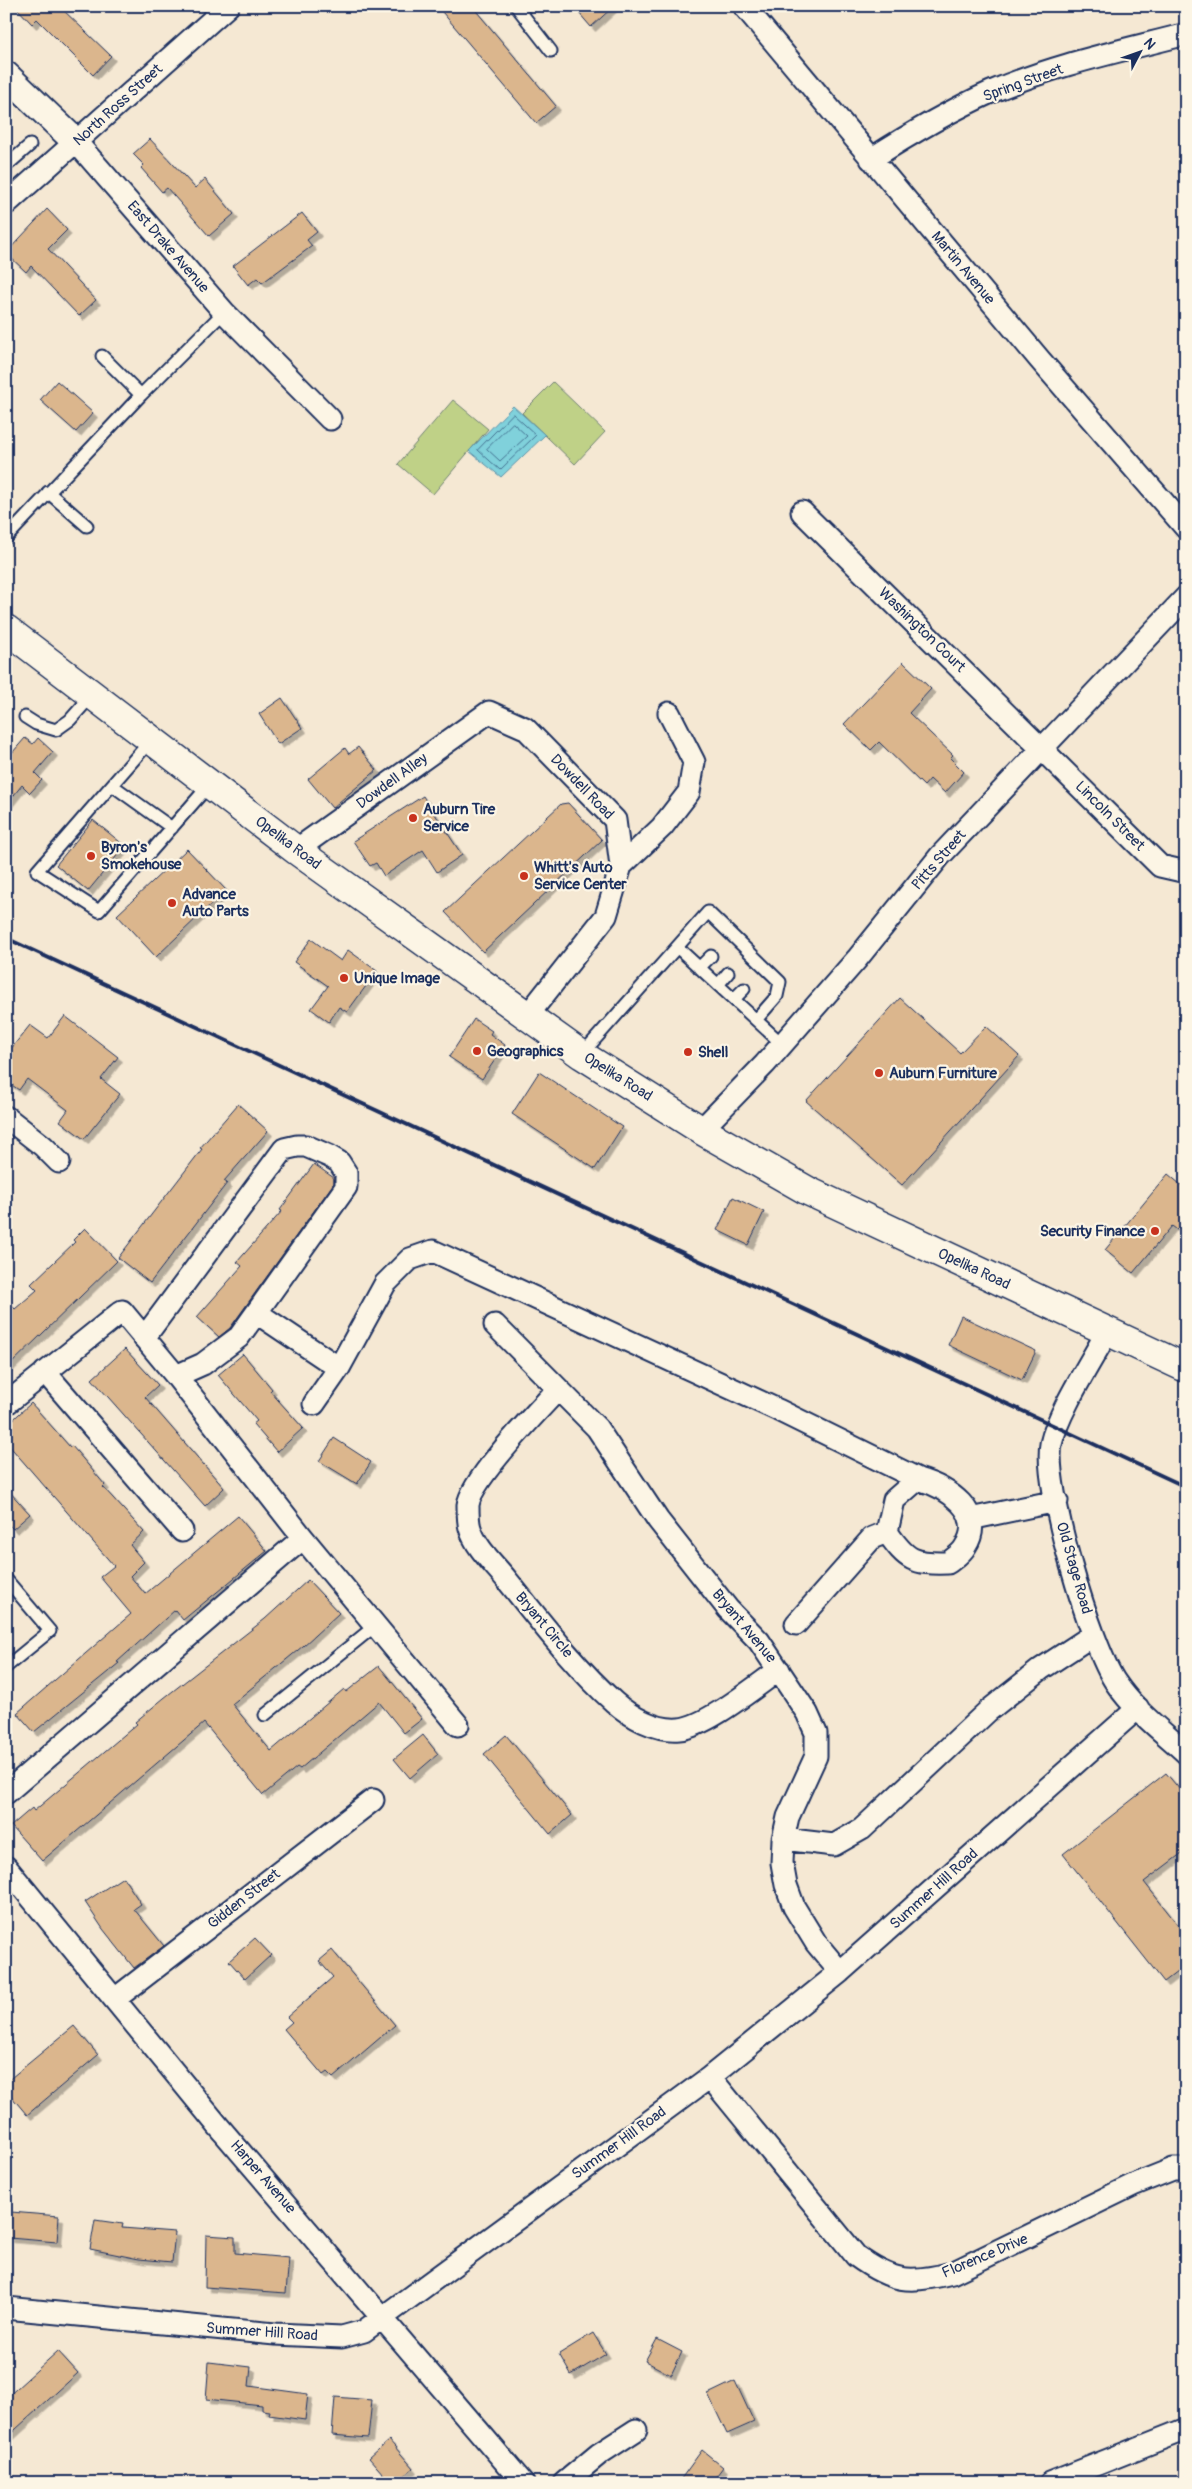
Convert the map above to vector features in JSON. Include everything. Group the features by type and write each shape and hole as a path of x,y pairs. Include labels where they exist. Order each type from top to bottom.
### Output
{"main road":[{"name":"Opelika Road","path":"6,629 296,850 582,1055 700,1130 808,1191 1107,1332 1185,1366"}],"street":[{"name":"North Ross Street","path":"9,196 77,143 228,6"},
{"name":"Martin Avenue","path":"744,6 1186,528"},
{"name":"Spring Street","path":"872,159 928,123 993,91 1087,61 1186,34"},
{"name":"East Drake Avenue","path":"6,75 77,143 224,312 330,419"},
{"name":"Washington Court","path":"802,512 1042,748"},
{"name":"Pitts Street","path":"700,1130 782,1044 857,959 940,856 1186,597"},
{"name":"Dowdell Alley","path":"296,850 488,712"},
{"name":"Dowdell Road","path":"488,712 525,728 615,820 620,866 606,916 528,1015"},
{"path":"620,866 662,827 689,792 694,762 669,714"},
{"name":"Lincoln Street","path":"1042,748 1160,866 1182,871 1186,870"},
{"path":"6,1117 44,1146 58,1162"},
{"path":"144,1338 284,1149 306,1146 338,1162 346,1174 346,1187 239,1337 203,1364 176,1376"},
{"path":"314,1404 339,1368 385,1284 410,1259 433,1251 770,1406 918,1479 936,1484 958,1498 970,1519 970,1533 966,1547 948,1563 924,1564 908,1557 897,1547 887,1532 894,1500 918,1479"},
{"path":"6,1404 122,1311 176,1376 303,1538 458,1724"},
{"path":"257,1313 339,1368"},
{"name":"Bryant Avenue","path":"495,1325 597,1428 658,1520 728,1608 759,1642 807,1713 816,1733 816,1756 788,1817 783,1839 782,1863 786,1885 794,1907 816,1943 840,1972"},
{"name":"Old Stage Road","path":"1107,1332 1057,1424 1051,1444 1050,1464 1067,1552 1101,1659 1116,1684 1138,1708 1186,1753"},
{"path":"45,1372 182,1531"},
{"name":"Bryant Circle","path":"558,1390 520,1429 478,1483 468,1504 470,1528 482,1549 568,1655 614,1703 654,1727 679,1729 702,1722 779,1670"},
{"path":"970,1519 1057,1501"},
{"path":"796,1624 872,1538 887,1532"},
{"path":"6,1793 303,1538"},
{"path":"783,1839 834,1845 862,1829 988,1711 1041,1669 1094,1635"},
{"name":"Summer Hill Road","path":"6,2308 274,2334 342,2337 364,2331 710,2077 840,1972 1138,1708"},
{"name":"Gidden Street","path":"115,1999 373,1800"},
{"name":"Harper Avenue","path":"6,1867 220,2127 523,2483"},
{"name":"Florence Drive","path":"710,2077 856,2256 880,2273 903,2280 928,2280 952,2273 1133,2185 1173,2169 1186,2169"},
{"path":"1050,2483 1186,2429"},
{"path":"564,2483 600,2454 636,2430"}],"lane":[{"path":"516,6 550,51"},
{"path":"6,166 30,145"},
{"path":"6,538 141,395 224,312"},
{"path":"102,356 141,395"},
{"path":"48,492 87,526"},
{"path":"26,717 36,724 56,730 70,720 93,694"},
{"path":"152,739 37,871 100,911 210,784"},
{"path":"112,785 172,828"},
{"path":"582,1055 708,912 729,939 746,956 761,970 780,982 777,996 756,1020"},
{"path":"677,947 782,1044"},
{"path":"700,968 711,956"},
{"path":"718,984 728,974"},
{"path":"734,999 744,988"},
{"path":"6,1579 50,1631 6,1667"},
{"path":"265,1715 376,1625"}],"green space":[{"path":"553,382 605,432 575,464 522,413"},
{"path":"453,400 488,429 433,494 398,464"}],"water":[{"path":"513,406 545,435 501,477 469,451"}],"building":[{"path":"15,6 59,6 111,56 93,75 37,19 32,24"},
{"path":"437,6 472,6 556,106 536,123"},
{"path":"573,6 614,6 591,27"},
{"path":"150,139 195,188 205,179 234,214 209,236 167,188 162,192 141,168 144,165 133,154"},
{"path":"47,209 67,230 48,249 96,300 79,316 31,266 26,272 6,253"},
{"path":"302,213 317,232 307,240 312,246 262,283 257,278 248,285 233,266"},
{"path":"57,381 93,413 76,432 40,400"},
{"path":"903,662 931,689 909,713 953,755 950,758 964,772 945,793 930,779 924,786 879,742 871,750 844,724"},
{"path":"282,698 302,728 278,744 259,714"},
{"path":"25,738 33,744 38,738 53,752 35,773 42,780 30,793 22,785 6,805 6,760"},
{"path":"358,747 377,770 332,808 308,779 345,748 349,754"},
{"name":"Auburn Tire Service","path":"423,796 462,855 437,872 423,850 384,876 376,863 370,866 353,841"},
{"name":"Whitt's Auto Service Center","path":"568,803 602,840 483,952 445,912 561,804"},
{"name":"Byron's Smokehouse","path":"93,820 125,846 88,891 56,865"},
{"name":"Advance Auto Parts","path":"187,849 226,890 156,957 117,915"},
{"name":"Unique Image","path":"311,939 341,961 348,950 377,971 347,1012 339,1007 329,1022 311,1009 328,986 294,962"},
{"path":"900,998 960,1053 986,1026 1019,1056 902,1185 806,1101"},
{"path":"65,1016 118,1057 101,1079 120,1094 84,1139 60,1121 68,1110 27,1079 19,1090 6,1081 6,1055 30,1025 48,1038"},
{"name":"Geographics","path":"474,1019 492,1031 490,1034 505,1045 482,1079 449,1057"},
{"path":"539,1072 622,1127 595,1169 512,1114"},
{"path":"238,1104 268,1131 224,1181 227,1183 150,1283 118,1258 202,1149 200,1148"},
{"path":"314,1164 334,1178 334,1183 230,1328 219,1337 197,1317 242,1266 237,1262 282,1211 280,1210"},
{"path":"1168,1174 1186,1189 1186,1237 1172,1226 1133,1273 1105,1250"},
{"path":"733,1197 764,1212 748,1245 717,1230"},
{"path":"85,1228 117,1261 6,1369 6,1300 15,1309 37,1290 31,1284 75,1242 73,1240"},
{"path":"961,1316 1036,1351 1022,1380 948,1345"},
{"path":"125,1349 158,1385 145,1397 224,1488 205,1506 92,1379"},
{"path":"243,1354 272,1389 270,1391 303,1428 277,1452 253,1424 257,1421 218,1375"},
{"path":"31,1403 70,1447 72,1446 105,1485 103,1487 144,1532 130,1545 144,1562 130,1576 145,1594 238,1516 267,1551 183,1620 175,1610 117,1662 119,1663 34,1732 17,1713 131,1614 100,1577 114,1566 6,1442 6,1426"},
{"path":"334,1438 371,1462 357,1484 319,1461"},
{"path":"6,1488 30,1514 13,1529 6,1522"},
{"path":"308,1580 339,1613 303,1646 232,1704 271,1751 344,1689 346,1692 379,1666 422,1719 404,1733 379,1702 300,1769 297,1767 263,1795 204,1723 42,1861 11,1826 32,1808 34,1811 137,1724 135,1722 265,1619"},
{"path":"423,1735 438,1754 410,1778 394,1759"},
{"path":"506,1735 572,1815 550,1834 484,1754"},
{"path":"1166,1773 1186,1797 1186,1850 1144,1882 1186,1935 1186,1965 1164,1982 1063,1854"},
{"path":"123,1877 141,1904 134,1909 164,1946 134,1968 103,1929 85,1902"},
{"path":"255,1938 271,1955 245,1979 229,1961"},
{"path":"332,1950 395,2025 333,2078 327,2072 323,2075 284,2029 292,2022 287,2017 333,1977 319,1961"},
{"path":"74,2026 98,2055 27,2115 6,2090 6,2082"},
{"path":"11,2212 59,2216 57,2242 9,2238"},
{"path":"95,2220 123,2224 122,2228 175,2232 172,2262 139,2259 90,2249"},
{"path":"206,2235 235,2237 235,2253 289,2258 286,2293 205,2287"},
{"path":"593,2333 606,2354 571,2375 559,2354"},
{"path":"657,2339 682,2352 671,2375 645,2361"},
{"path":"58,2351 78,2373 6,2438 6,2398"},
{"path":"209,2362 251,2367 249,2386 308,2394 305,2420 269,2415 270,2411 262,2410 262,2405 206,2399"},
{"path":"735,2381 754,2422 727,2434 708,2394"},
{"path":"335,2397 372,2400 368,2438 332,2435"},
{"path":"389,2440 413,2468 395,2483 391,2483 369,2458"},
{"path":"702,2450 723,2467 711,2483 678,2483"}],"railway":[{"path":"6,938 1186,1487"}],"place":[{"name":"Auburn Tire Service","path":"413,818"},
{"name":"Byron's Smokehouse","path":"91,856"},
{"name":"Whitt's Auto Service Center","path":"524,876"},
{"name":"Advance Auto Parts","path":"172,903"},
{"name":"Unique Image","path":"344,978"},
{"name":"Geographics","path":"477,1051"},
{"name":"Shell","path":"688,1052"},
{"name":"Auburn Furniture","path":"879,1073"},
{"name":"Security Finance","path":"1155,1231"}]}
